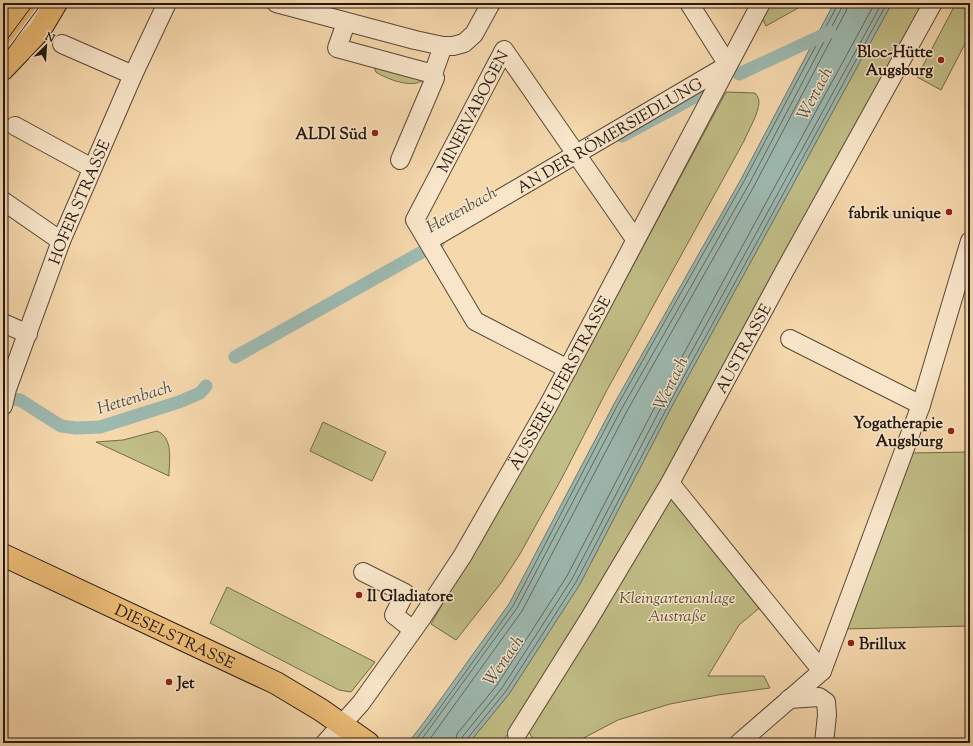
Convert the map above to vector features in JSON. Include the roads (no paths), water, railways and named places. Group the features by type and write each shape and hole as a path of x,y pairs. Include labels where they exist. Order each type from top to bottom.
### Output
{"main road":[{"path":"3,34 26,3"},
{"path":"3,69 40,30 56,3"},
{"name":"DIESELSTRASSE","path":"3,555 276,683 314,705 367,742"}],"street":[{"path":"3,50 38,3"},
{"name":"HOFER STRASSE","path":"5,398 61,241 133,75 167,3"},
{"path":"283,4 346,23 443,46 458,45 470,39 479,26 491,3"},
{"path":"689,3 728,65"},
{"name":"ÄUSSERE UFERSTRASSE","path":"326,743 361,703 463,556 568,369 761,3"},
{"name":"AUSTRASSE","path":"517,734 589,619 670,483 785,270 933,3"},
{"path":"346,23 337,48 433,74"},
{"path":"62,44 133,75"},
{"path":"400,160 435,78 433,74 443,46"},
{"name":"MINERVABOGEN","path":"428,241 415,220 504,50 576,153"},
{"name":"AN DER RÖMERSIEDLUNG","path":"428,241 728,65"},
{"path":"15,126 92,168"},
{"path":"576,153 636,240"},
{"path":"3,201 61,241"},
{"path":"428,241 475,321 568,369"},
{"path":"739,743 789,698 822,671 921,405 970,241"},
{"path":"3,323 28,334"},
{"path":"790,339 921,405"},
{"path":"531,346 551,357 554,362 568,369"},
{"path":"670,483 822,671"},
{"path":"363,572 405,593 394,615 413,630"},
{"path":"789,698 819,697 826,702 827,715 824,743"}],"water":[{"name":"Wertach","path":"834,3 892,3 672,406 580,584 509,694 469,743 408,743 509,604 614,404 740,181"}],"waterway":[{"name":"Hettenbach","path":"739,74 830,32"},
{"name":"Hettenbach","path":"622,136 704,92"},
{"name":"Hettenbach","path":"235,357 438,243"},
{"name":"Hettenbach","path":"3,397 20,400 61,426 76,428 100,427 179,402 200,393 206,386"}],"tram line":[{"path":"3,45 34,3"},
{"path":"3,56 42,3"}],"place":[{"name":"Bloc-Hütte Augsburg","path":"941,60"},
{"name":"ALDI Süd","path":"375,133"},
{"name":"fabrik unique","path":"949,212"},
{"name":"Yogatherapie Augsburg","path":"951,431"},
{"name":"Il Gladiatore","path":"359,595"},
{"name":"Brillux","path":"851,643"},
{"name":"Jet","path":"169,682"}],"park label":[{"name":"Kleingartenanlage Austraße","path":"677,606"}]}
